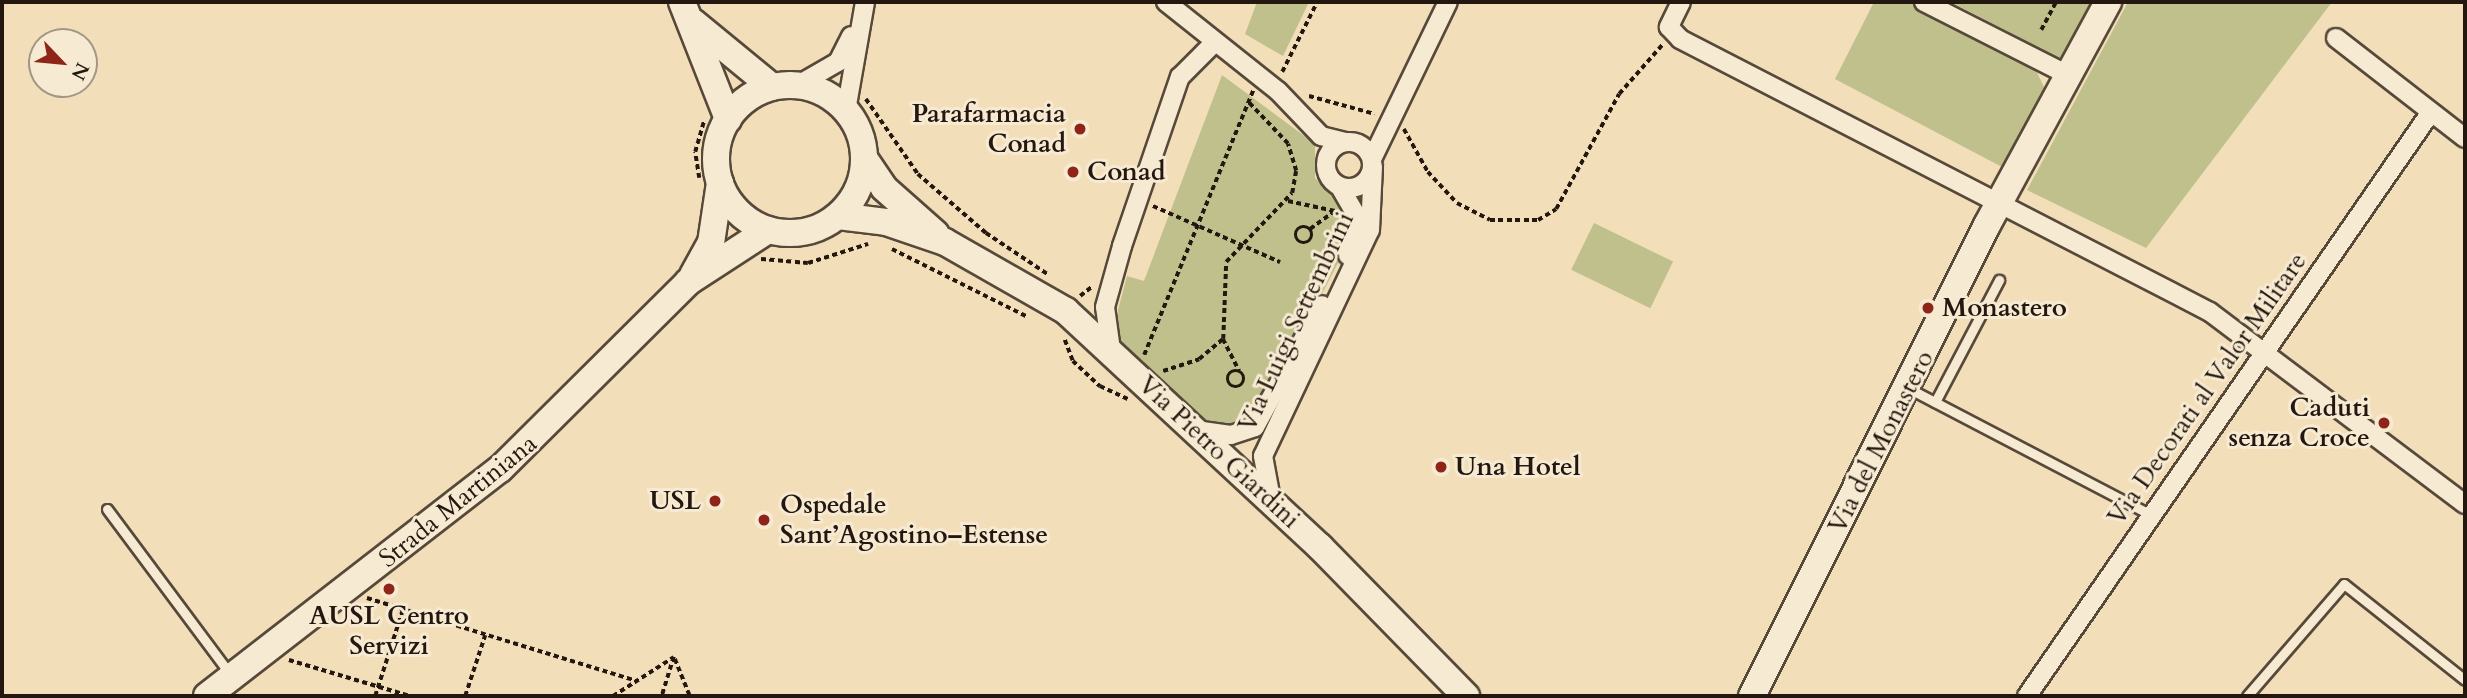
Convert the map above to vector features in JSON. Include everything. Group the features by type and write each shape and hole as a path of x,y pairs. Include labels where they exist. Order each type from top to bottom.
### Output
{"main road":[{"name":"Via del Monastero","path":"1752,696 2001,200 2108,2"},
{"path":"685,10 785,86 823,93 846,110"},
{"path":"685,10 728,119"},
{"path":"768,230 739,213 710,185 718,142 728,119 745,100 785,86"},
{"name":"Via Pietro Giardini","path":"846,110 864,158 884,188 945,242"},
{"path":"838,216 859,186 864,158"},
{"name":"Strada Martiniana","path":"688,282 711,243 710,185"},
{"name":"Via Pietro Giardini","path":"768,230 793,233 838,216 886,222 945,242 1066,311 1115,356 1146,367 1195,430 1271,499 1466,696"},
{"name":"Strada Martiniana","path":"207,696 500,469 688,282 768,230"}],"street":[{"path":"1166,2 1220,48 1278,91 1288,107 1321,136 1348,142 1373,162 1362,185 1340,187 1330,178 1321,136"},
{"name":"Via Luigi Settembrini","path":"1271,499 1264,456 1370,230 1373,162 1387,123 1448,2"},
{"path":"1681,2 1669,27 1674,33 2001,200 2210,312 2465,504"},
{"path":"1924,2 2068,75"},
{"path":"785,86 838,62 864,4"},
{"path":"846,110 864,4"},
{"path":"2336,38 2465,138"},
{"path":"1220,48 1252,94 1288,107"},
{"path":"1115,356 1104,322 1108,291 1138,200 1180,77 1220,48"},
{"name":"Via Decorati al Valor Militare","path":"2027,696 2431,112"},
{"path":"1327,159 1348,142 1387,123"},
{"name":"Via Luigi Settembrini","path":"1195,430 1231,435 1262,419 1345,260 1355,214 1340,187"}],"lane":[{"path":"1935,402 1999,281"},
{"path":"1908,388 2151,516"},
{"path":"107,509 233,678"},
{"path":"2247,696 2344,584 2465,680"}],"path":[{"path":"1280,77 1317,2"},
{"path":"2041,30 2056,2"},
{"path":"1298,91 1410,133 1428,172 1457,203 1490,220 1538,220 1556,209 1619,94 1674,33"},
{"path":"1271,69 1286,82"},
{"path":"1240,372 1228,377 1232,386 1243,383 1240,372 1223,339 1222,275 1238,243 1287,201 1294,157 1277,127 1252,94"},
{"path":"1223,339 1179,370 1146,367 1197,226 1252,94"},
{"path":"704,106 695,152 710,185"},
{"path":"918,174 1055,281"},
{"path":"1138,200 1280,262"},
{"path":"1287,201 1355,214"},
{"path":"1310,229 1300,227 1297,239 1308,241 1310,229 1335,211"},
{"path":"751,260 808,263 844,246 881,244 1039,323"},
{"path":"1070,292 1078,298"},
{"path":"365,598 637,681"},
{"path":"375,696 403,610"},
{"path":"465,696 485,635"},
{"path":"613,696 674,657"},
{"path":"674,657 692,696"},
{"path":"662,696 674,657"},
{"path":"284,658 410,696"}],"green space":[{"path":"1257,2 1309,2 1283,56 1245,34"},
{"path":"1874,2 1910,2 2033,64 2044,87 2002,167 1835,79"},
{"path":"1951,2 2091,2 2061,59"},
{"path":"2128,2 2332,2 2146,248 2027,190"},
{"path":"1222,75 1315,144 1315,178 1348,212 1345,249 1319,300 1249,423 1231,427 1197,417 1119,341 1114,325 1127,276 1144,281"},
{"path":"1594,223 1673,262 1650,308 1571,270"}],"place":[{"name":"Parafarmacia Conad","path":"1080,129"},
{"name":"Conad","path":"1073,172"},
{"name":"Monastero","path":"1928,308"},
{"name":"Caduti senza Croce","path":"2384,423"},
{"name":"Una Hotel","path":"1441,467"},
{"name":"USL","path":"715,501"},
{"name":"Ospedale Sant’Agostino–Estense","path":"764,520"},
{"name":"AUSL Centro Servizi","path":"389,589"}]}
